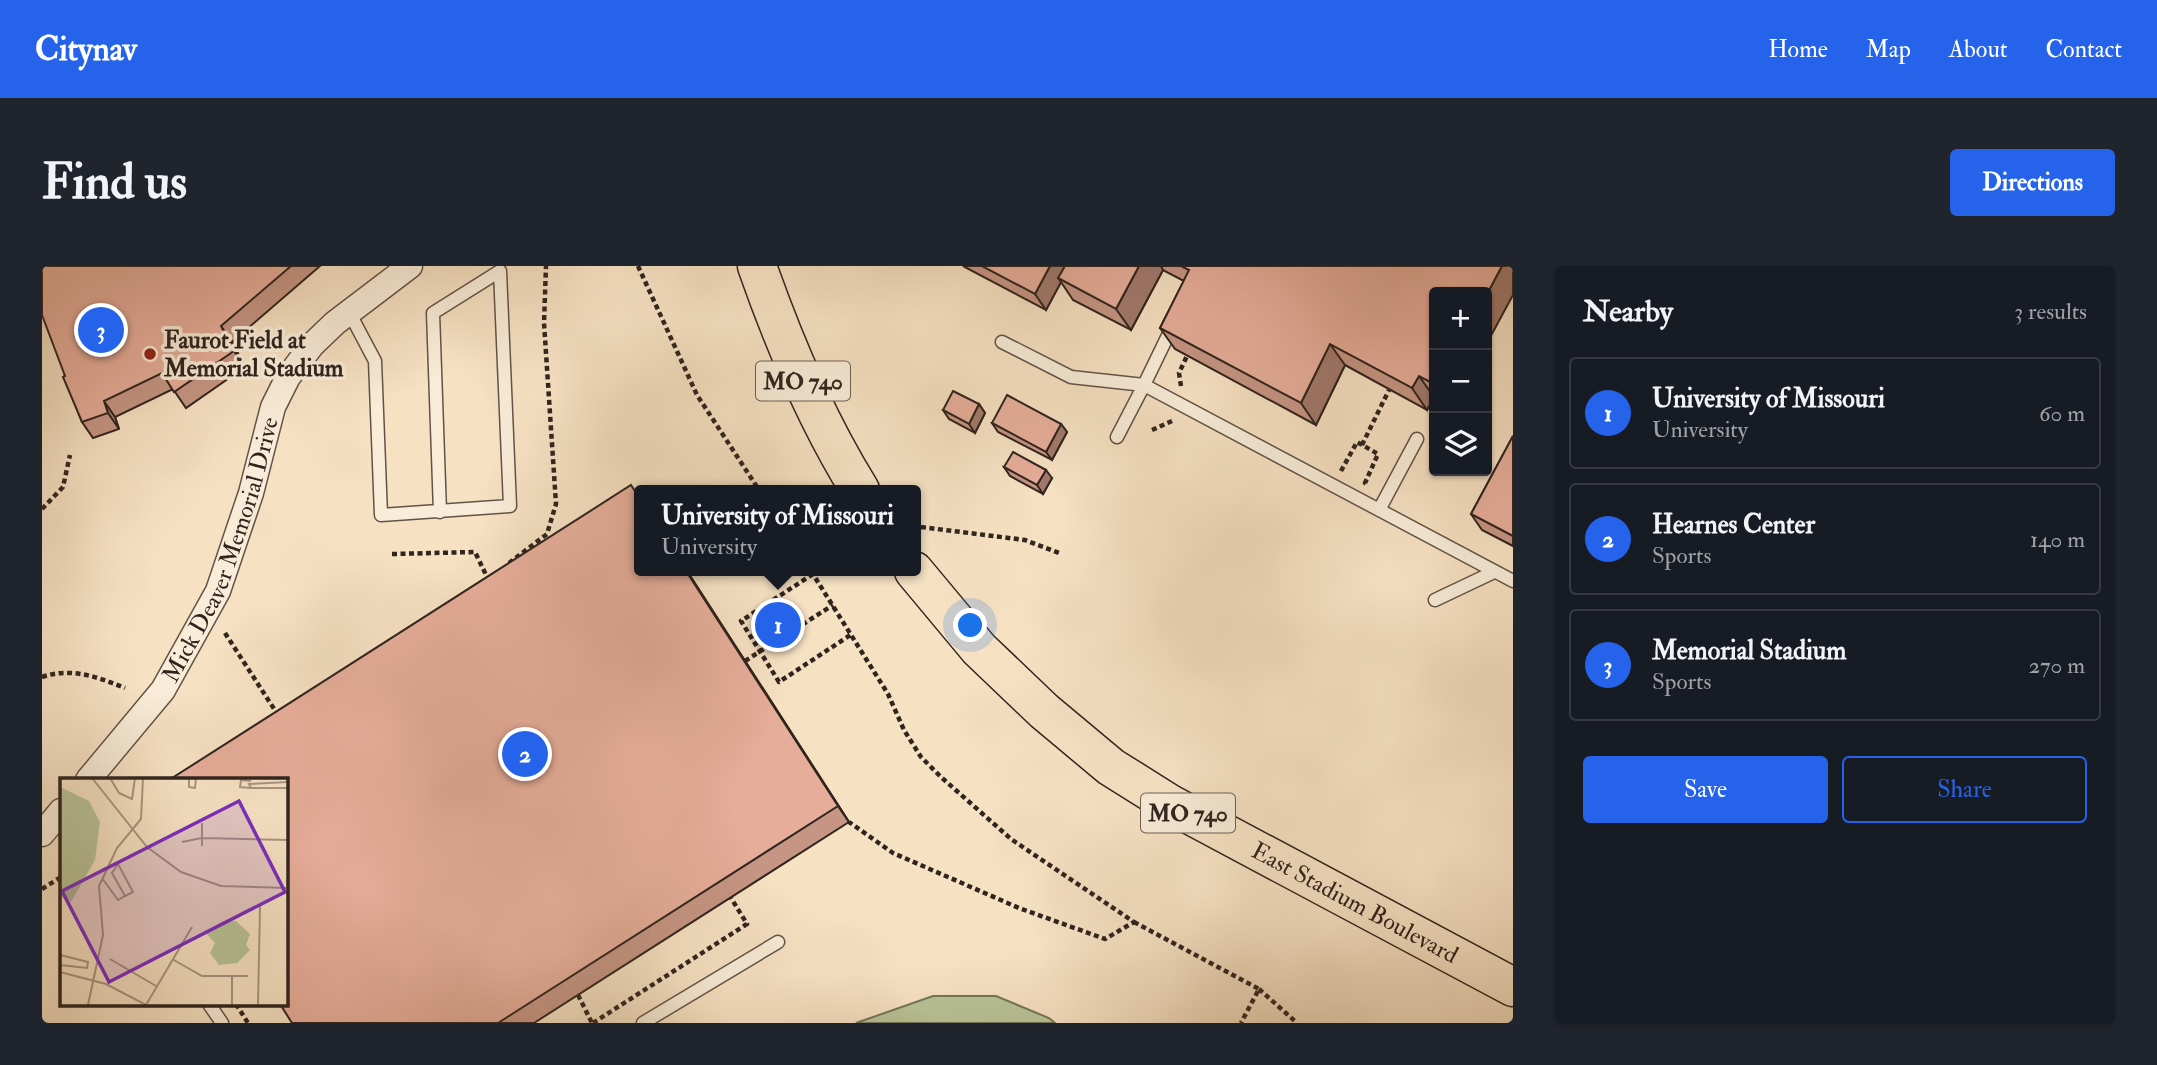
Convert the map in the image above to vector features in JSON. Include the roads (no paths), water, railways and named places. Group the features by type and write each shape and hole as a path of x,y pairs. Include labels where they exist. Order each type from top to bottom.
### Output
{"main road":[{"name":"MO 740","path":"757,266 776,320 822,421 857,485"},
{"name":"East Stadium Boulevard","path":"919,576 979,649 1044,711 1111,767 1170,804 1513,987"}],"street":[{"name":"Mick Deaver Memorial Drive","path":"90,778 163,690 218,592 251,493 274,407 300,357 349,312 410,266"},
{"path":"42,834 60,812"}],"lane":[{"path":"349,312 375,361 381,515 440,512 510,506 500,271 433,313 440,512"},
{"path":"1117,437 1180,310"},
{"path":"1002,342 1071,377 1144,385 1494,572 1511,576"},
{"path":"1379,510 1417,439"},
{"path":"1435,600 1494,572"},
{"path":"643,1023 778,942"},
{"path":"210,1006 222,1023"}],"place":[{"name":"Memorial Stadium","path":"101,330"},
{"name":"Faurot Field at Memorial Stadium","path":"150,354"},
{"name":"University of Missouri","path":"778,625"},
{"name":"Hearnes Center","path":"525,754"}]}
